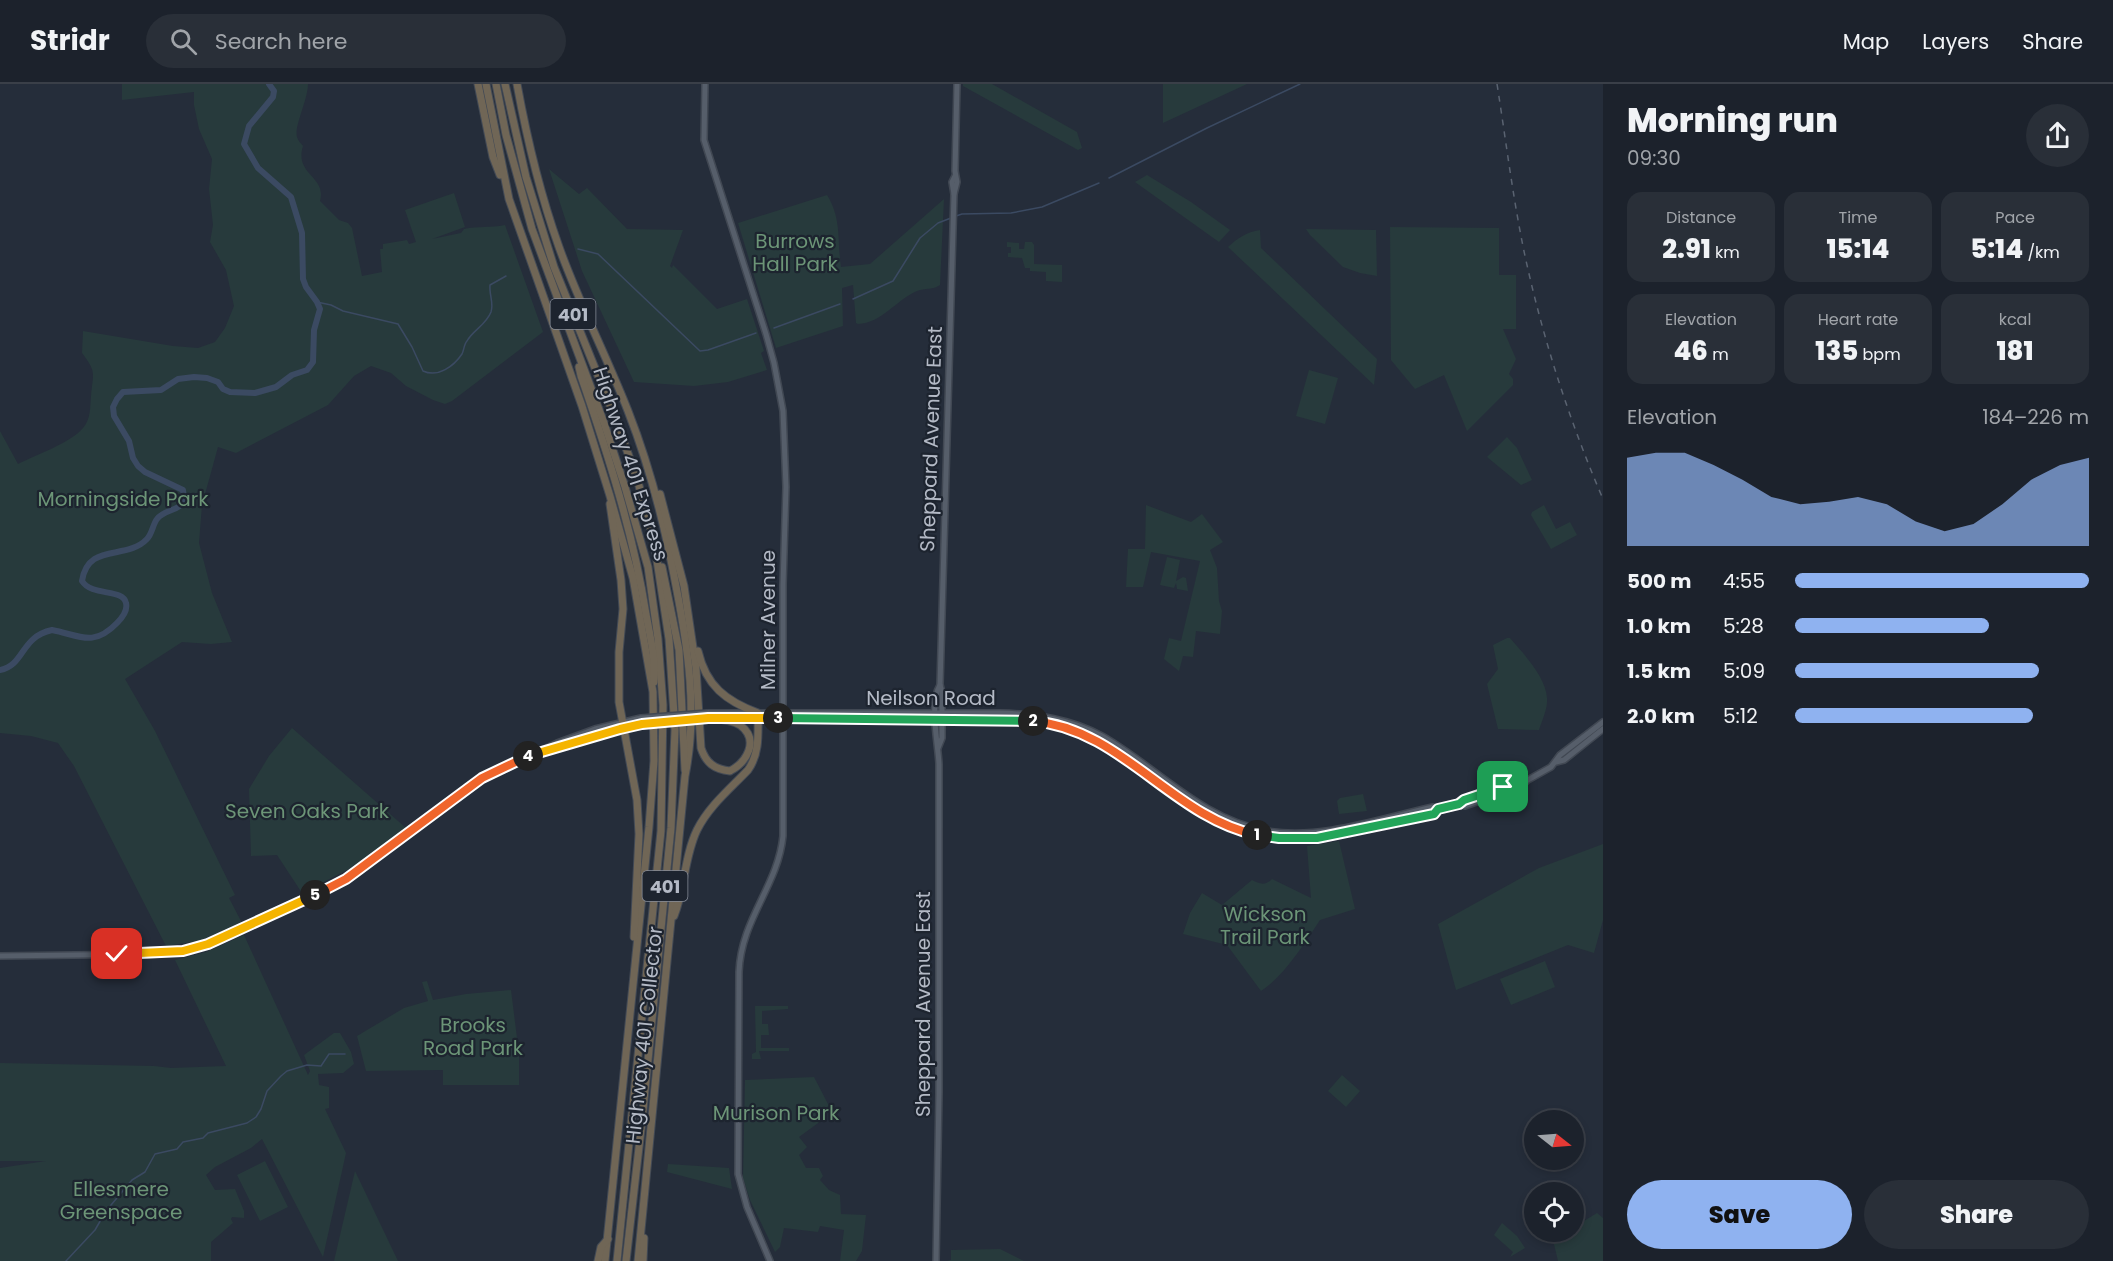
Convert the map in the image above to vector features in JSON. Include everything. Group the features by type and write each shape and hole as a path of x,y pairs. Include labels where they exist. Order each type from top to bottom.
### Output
{"highway":[{"path":"477,84 493,157 509,199"},
{"name":"Highway 401 Collector","path":"486,84 509,199 582,406 633,578 653,692 654,761 605,1261"},
{"name":"Highway 401 Express","path":"496,84 506,135 532,230 604,423 625,487 648,567 658,639 663,705 661,831 617,1261"},
{"name":"Highway 401 Express","path":"505,84 526,177 554,267 622,434 638,482 654,541 669,639 674,693 675,766 671,828 626,1261"},
{"name":"Highway 401 Collector","path":"517,84 538,181 558,244 628,410 649,470 669,547 690,668 689,757 638,1261"},
{"path":"577,352 581,376 618,485 639,571 652,645 653,692"},
{"path":"649,470 657,485 684,586 696,668 700,748 705,759 712,766 730,771 745,760 749,751 750,741 747,732 735,723 708,716"},
{"path":"610,496 623,609 618,679 619,702 637,800 639,834 633,992"},
{"path":"654,541 663,571 679,650 686,776"},
{"path":"672,921 679,904 696,831 705,816 753,762 757,747 758,716 714,687 704,672 698,654 688,593 684,586"},
{"path":"643,1261 646,1178"},
{"path":"598,1261 601,1247 608,1239"}],"main road":[{"name":"Milner Avenue","path":"705,84 704,140 774,363 782,401 785,443 782,853 743,939 739,972 738,1174 747,1207 770,1261"},
{"name":"Sheppard Avenue East","path":"936,1261 938,748 942,738 939,715 942,692 940,685 954,225 952,188 955,176 957,84"},
{"name":"Neilson Road","path":"0,956 149,954 183,951 217,940 346,879 482,778 567,739 623,724 676,714 886,716 1024,713 1047,717 1073,723 1101,736 1134,756 1198,804 1229,820 1256,829 1294,833 1317,832 1378,822 1493,794 1522,780 1526,781 1556,762 1564,760 1603,729"},
{"name":"Neilson Road","path":"1556,762 1560,755 1603,722"}],"green space":[{"name":"Morningside Park","path":"122,84 308,84 297,132 297,138 303,146 301,156 306,170 319,186 320,201 339,220 348,223 352,228 362,276 382,272 380,249 383,249 383,244 407,240 409,244 416,242 405,210 454,193 465,227 432,239 461,233 464,229 505,225 543,332 445,404 406,386 391,373 371,366 354,376 328,405 236,453 218,447 202,505 199,543 212,593 232,642 211,644 182,642 125,679 155,731 235,895 229,898 242,923 199,941 166,946 74,766 58,743 31,736 0,733 0,431 18,464 62,443 83,428 90,413 93,377 92,369 82,353 83,331 198,348 215,342 225,328 234,306 226,270 210,242 213,225 209,189 212,159 199,129 194,92 122,100"},
{"path":"963,84 992,84 1077,132 1082,148 1078,150"},
{"path":"1163,84 1247,84 1163,123"},
{"path":"549,169 579,194 587,188 627,229 683,230 670,266 672,268 673,265 717,309 747,299 764,351 761,353 767,370 728,382 694,386 634,382 582,271"},
{"path":"1147,175 1230,230 1219,242 1135,182"},
{"name":"Burrows Hall Park","path":"827,195 837,221 841,267 870,264 944,199 940,285 917,291 874,320 858,324 856,323 853,285 842,288 843,326 776,348 738,223"},
{"path":"1390,227 1499,228 1499,275 1516,275 1516,329 1503,329 1516,359 1509,374 1513,379 1513,385 1467,431 1444,375 1415,389 1391,360"},
{"path":"1306,229 1376,230 1377,276 1343,267"},
{"path":"1260,230 1261,248 1377,359 1374,385 1228,247 1242,236"},
{"path":"1007,242 1019,243 1019,249 1024,249 1025,242 1032,242 1034,264 1062,265 1062,282 1046,281 1046,272 1030,271 1030,268 1025,268 1022,258 1008,257 1011,247 1007,247"},
{"path":"1309,370 1338,378 1325,424 1296,416"},
{"path":"1507,437 1517,448 1532,480 1521,485 1487,457"},
{"path":"1146,505 1191,522 1202,514 1223,542 1210,550 1217,568 1219,601 1222,611 1220,634 1196,631 1193,657 1183,656 1179,671 1164,659 1169,638 1181,641 1200,561 1151,552 1143,587 1126,587 1128,549 1145,549"},
{"path":"1544,505 1556,529 1570,522 1577,535 1551,549 1531,515"},
{"path":"1167,557 1180,560 1176,581 1183,577 1186,578 1188,591 1177,589 1176,583 1174,588 1160,585"},
{"path":"1510,638 1533,666 1546,690 1547,706 1539,730 1498,729 1487,684 1498,669 1493,645"},
{"name":"Seven Oaks Park","path":"292,728 406,828 349,869 302,893 277,855 251,856 249,789 269,756"},
{"path":"1363,794 1367,811 1339,814 1337,801 1340,798"},
{"name":"Wickson Trail Park","path":"1339,841 1355,909 1320,920 1286,968 1261,991 1227,945 1183,934 1190,913 1202,893 1222,905 1252,880 1262,884 1272,879 1311,898 1307,846"},
{"path":"1603,844 1603,920 1594,953 1568,945 1456,990 1438,924 1539,868"},
{"name":"Ellesmere Greenspace","path":"244,935 308,1075 310,1071 304,1055 334,1033 340,1033 351,1052 354,1064 343,1073 318,1074 319,1085 329,1087 329,1108 325,1109 346,1153 323,1257 262,1139 251,1148 215,1167 206,1175 215,1190 235,1189 244,1211 244,1218 232,1217 233,1223 211,1242 211,1261 0,1261 0,1168 46,1161 0,1161 0,1063 171,1068 226,1066 175,960 206,952"},
{"path":"1545,961 1555,987 1511,1005 1500,979"},
{"name":"Brooks Road Park","path":"427,981 433,1000 511,990 519,1054 519,1085 443,1085 443,1070 366,1071 357,1036 404,1008 428,1001 422,982"},
{"path":"755,1006 788,1006 788,1009 762,1011 762,1024 768,1024 769,1035 761,1035 761,1048 789,1048 789,1051 759,1051 761,1059 752,1059 752,1054 756,1052"},
{"path":"1342,1075 1360,1091 1346,1107 1328,1091"},
{"name":"Murison Park","path":"814,1077 829,1106 821,1113 825,1118 799,1137 807,1147 799,1155 806,1168 819,1168 823,1176 820,1180 829,1190 840,1195 841,1214 866,1215 862,1251 856,1261 840,1261 844,1230 820,1226 818,1232 784,1228 780,1247 775,1252 750,1200 743,1178 745,1080"},
{"path":"265,1161 288,1207 260,1221 237,1175"},
{"path":"668,1164 729,1168 732,1189 667,1172"},
{"path":"355,1171 398,1261 334,1261"},
{"path":"1597,1213 1603,1218 1603,1261 1558,1261 1553,1242 1584,1242 1584,1221"},
{"path":"1502,1223 1517,1236 1525,1248 1510,1257 1513,1252 1494,1235"},
{"path":"1000,1249 1024,1261 947,1261 951,1260 951,1250"}],"waterway":[{"path":"0,670 14,663 28,644 42,634 52,630 78,637 93,638 108,631 117,623 123,617 126,609 124,598 87,586 82,581 86,569 100,556 138,546 149,537 159,516 181,505 184,498 183,490 145,472 133,458 129,441 114,416 113,407 123,392 161,390 178,379 194,377 218,382 223,389 230,392 255,393 276,387 292,375 307,370 313,362 314,330 320,309 303,279 302,233 291,197 258,168 244,144 249,126 273,97 274,91 269,84"},
{"path":"1109,178 1300,84"},
{"path":"956,216 1011,213 1042,207 1099,183"},
{"path":"853,299 893,281 920,238 938,223 951,218"},
{"path":"578,249 598,254 700,351 756,333"},
{"path":"317,302 343,311 398,324 423,371 434,373 445,370 462,354 466,342 491,312 490,285 506,276"},
{"path":"774,328 840,304"},
{"path":"66,1261 95,1230 106,1211 132,1180 145,1172 155,1154 177,1149 183,1142 203,1138 208,1133 247,1123 256,1117 267,1091 287,1071 307,1065 321,1066 329,1054 345,1054"}],"railway":[{"path":"1497,84 1513,192 1532,287 1568,409 1603,499"}],"route":[{"path":"117,954 183,951 208,944 346,879 482,778 509,764 539,752 642,724 708,718 947,718 1043,722 1064,727 1105,745 1180,799 1216,821 1242,831 1279,838 1303,839 1340,835 1434,814 1438,809 1459,804 1464,800 1503,787"}]}
